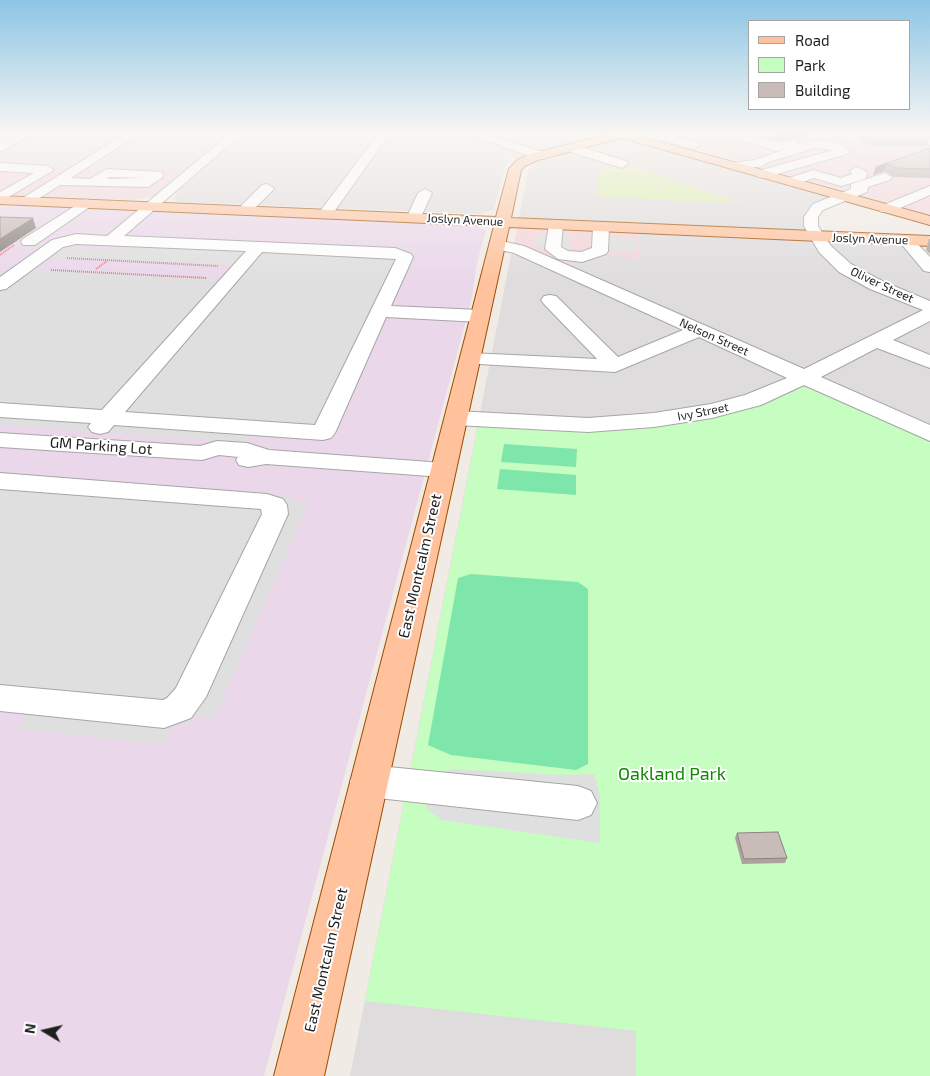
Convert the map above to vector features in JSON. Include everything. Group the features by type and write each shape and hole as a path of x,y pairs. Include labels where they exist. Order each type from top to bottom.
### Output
{"main road":[{"name":"East Montcalm Street","path":"299,1076 513,182"},
{"path":"793,182 841,189 893,211 930,221"},
{"name":"Joslyn Avenue","path":"0,199 930,241"}],"street":[{"path":"0,199 28,182"},
{"path":"25,201 54,182"},
{"path":"98,182 142,184 145,182"},
{"path":"112,240 180,182"},
{"path":"326,213 349,182"},
{"path":"835,182 841,189 862,189 856,187 870,182"},
{"path":"841,189 850,182"},
{"path":"245,210 267,188"},
{"name":"Oliver Street","path":"841,189 813,212 810,222 817,237 830,256 854,273 889,291 930,307"},
{"path":"893,211 930,190"},
{"path":"414,217 425,193"},
{"path":"18,250 86,203"},
{"path":"893,211 930,206"},
{"path":"556,225 553,249 564,256 582,256 600,251 601,227"},
{"path":"0,285 66,239 396,253 405,257 323,433 0,410"},
{"path":"906,240 930,267"},
{"name":"Nelson Street","path":"497,245 518,249 930,434"},
{"path":"84,445 258,247"},
{"path":"550,300 615,366"},
{"path":"380,311 480,316"},
{"name":"Ivy Street","path":"456,418 575,425 654,420 701,414 742,404 805,378 930,314"},
{"path":"470,359 615,366 699,330"},
{"path":"877,341 930,362"},
{"name":"GM Parking Lot","path":"0,440 202,453 210,459 233,461 266,457 443,470"},
{"path":"127,491 157,450"},
{"path":"0,481 266,502 274,505 275,514 189,697 179,708 164,714 0,698"},
{"path":"369,781 578,803"}],"path":[{"path":"40,256 107,260 236,273"},
{"path":"96,269 107,260"},
{"path":"23,268 236,273"}],"shaded area":[{"path":"0,182 172,182 155,196 131,200 0,195"},
{"path":"188,182 501,182 494,210 479,214 177,202 173,198"},
{"name":"Oakland Park","path":"526,182 780,182 829,197 813,206 804,218 814,242 904,246 930,269 930,1076 350,1076 513,245 606,253 640,259 636,225 519,219"},
{"path":"812,182 930,182 930,216"},
{"path":"0,205 465,225 486,230 477,263 471,301 264,1076 0,1076"},
{"path":"517,228 637,234 640,260 606,253 565,267 514,245"},
{"path":"536,235 571,236 570,252 577,253 595,252 595,237 635,239 636,253 606,251 573,263 545,250 545,247 534,247"},
{"path":"140,236 396,247 395,251 403,252 336,426 253,434 247,443 0,425 0,280 16,269 219,279 231,266 47,257 58,248 120,251"},
{"path":"0,475 294,497 292,501 309,503 214,719 192,717 188,726 175,725 165,745 18,729 31,710 0,706"},
{"path":"452,769 559,775 594,774 600,797 600,843 442,820 426,808 433,776"}],"green space":[{"path":"598,182 680,182 742,203 598,197"},
{"name":"Oakland Park","path":"803,387 810,387 930,439 930,1076 636,1076 636,1031 365,1001 478,426 587,431 667,425 743,410 773,401"},
{"path":"504,444 577,449 576,467 501,462"},
{"path":"500,469 576,475 576,495 497,489"},
{"path":"471,574 578,582 588,589 588,764 576,770 451,755 428,745 458,578"}],"building":[{"path":"0,217 33,218 0,239"},
{"path":"778,832 787,858 744,859 737,833"}]}
